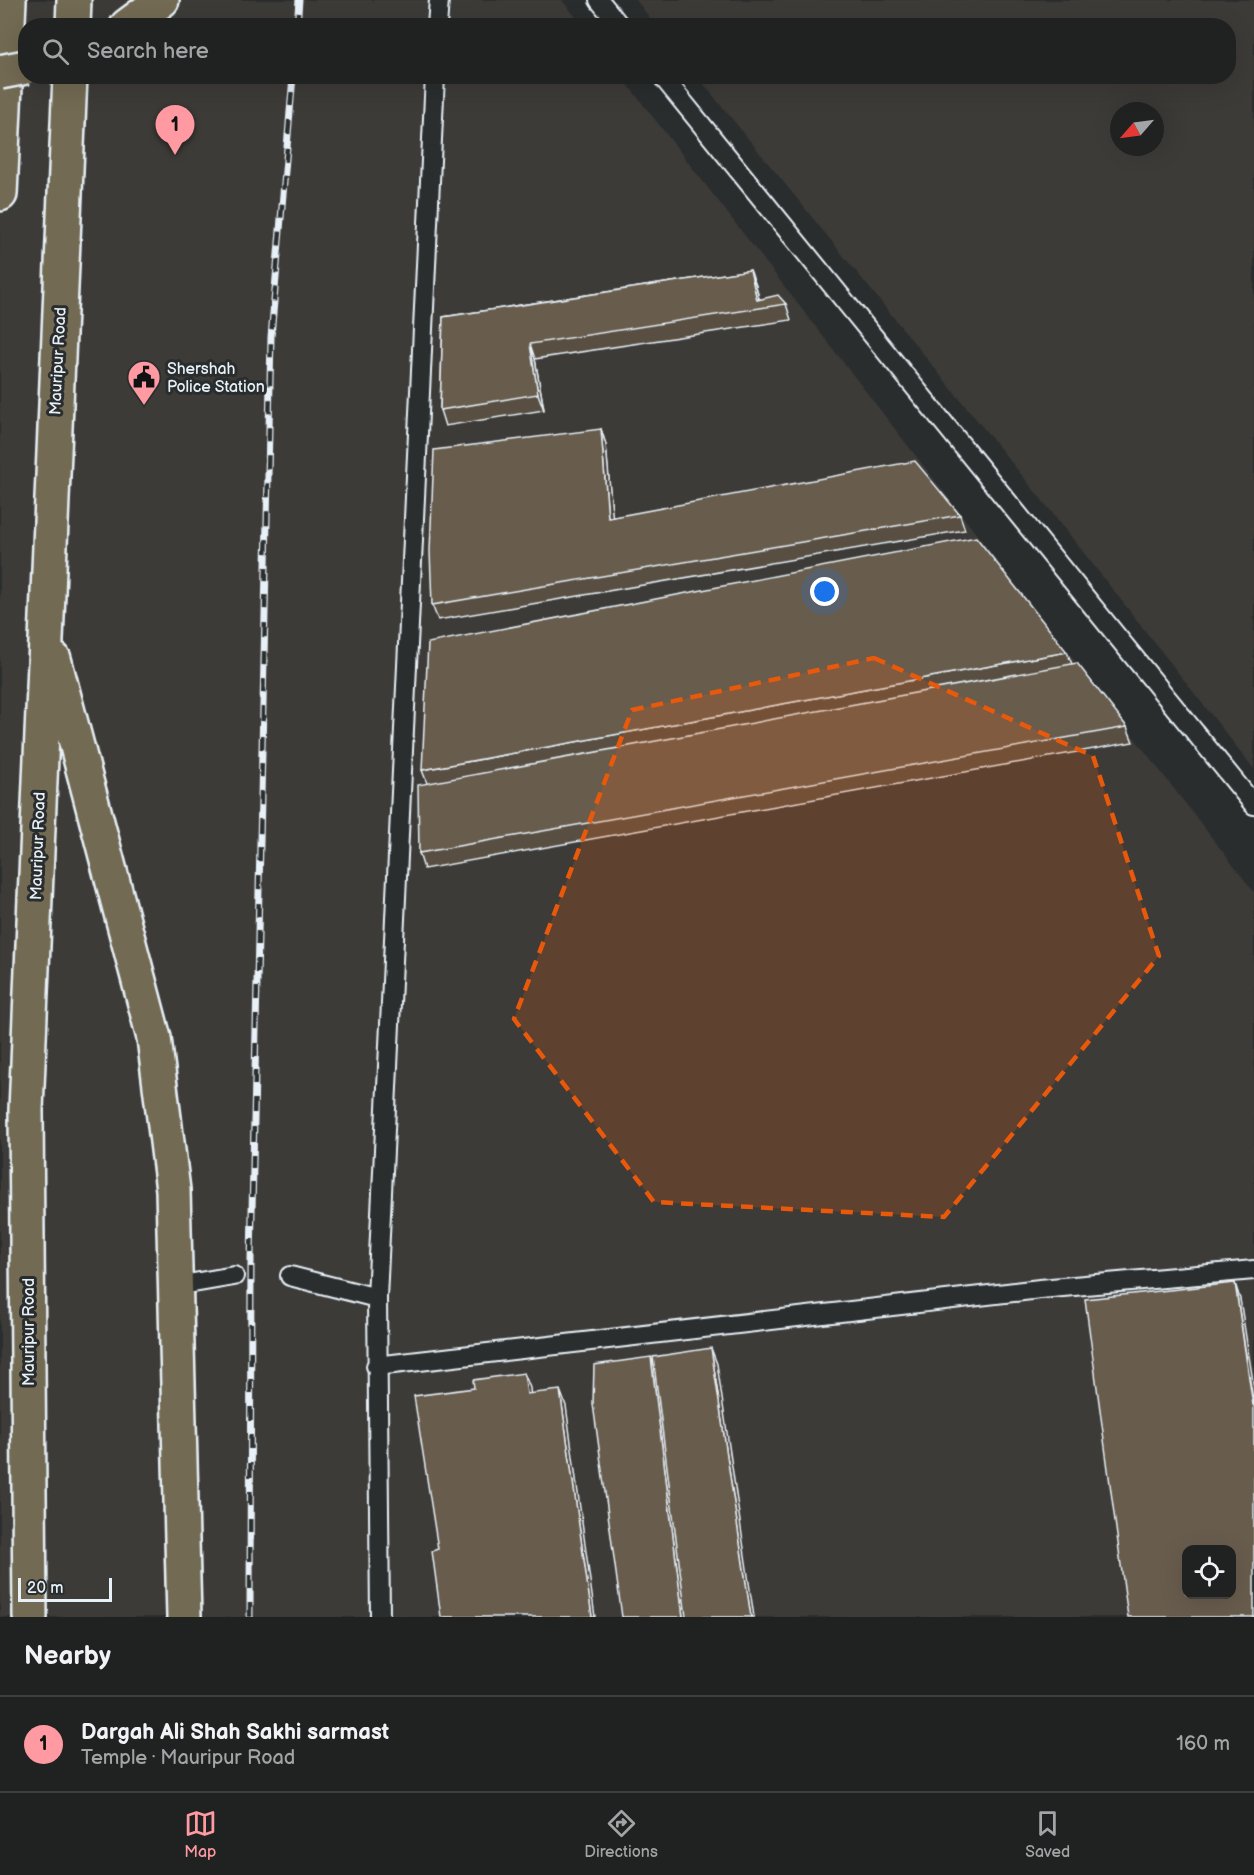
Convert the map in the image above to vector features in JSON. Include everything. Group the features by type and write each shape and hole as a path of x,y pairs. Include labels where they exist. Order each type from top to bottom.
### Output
{"highway":[{"path":"0,194 9,0"},
{"path":"73,18 74,0"},
{"path":"138,18 162,0"},
{"path":"0,72 18,69"},
{"name":"Mauripur Road","path":"30,1617 26,1110 70,84"},
{"path":"45,625 153,1038 173,1190 184,1617"}],"lane":[{"path":"438,18 439,0"},
{"path":"599,0 614,18"},
{"path":"380,1617 377,1298 435,84"},
{"path":"668,84 1254,805"},
{"path":"376,1365 1040,1289 1254,1270"},
{"path":"176,1286 234,1276"},
{"path":"291,1276 377,1298"}],"highlighted area":[{"path":"874,658 1093,756 1159,956 944,1217 654,1202 514,1019 632,710"}],"shaded area":[{"path":"0,0 562,0 576,18 18,18 18,84 627,84 1254,892 1254,1617 0,1617"},
{"path":"636,0 1254,0 1254,769 1050,510 704,84 1236,84 1236,18 650,18"}],"building":[{"path":"750,270 757,300 778,295 786,304 530,344 538,394 440,410 443,317"},
{"path":"601,429 608,518 915,461 960,515 432,605 430,551 434,450"},
{"path":"976,537 1067,652 422,770 428,643"},
{"path":"1077,663 1127,727 419,853 418,785"},
{"path":"1235,1283 1254,1405 1254,1617 1128,1617 1085,1299"},
{"path":"711,1348 751,1617 686,1617 653,1357"},
{"path":"651,1357 683,1617 622,1617 593,1404 594,1365"},
{"path":"524,1373 527,1394 560,1390 592,1617 441,1617 432,1551 438,1549 414,1396 474,1388 473,1380"}],"railway":[{"path":"298,18 299,0"},
{"path":"250,1617 251,1258 271,337 292,84"}],"place":[{"name":"Dargah Ali Shah Sakhi sarmast","path":"175,155"},
{"name":"Shershah Police Station","path":"144,406"}]}
